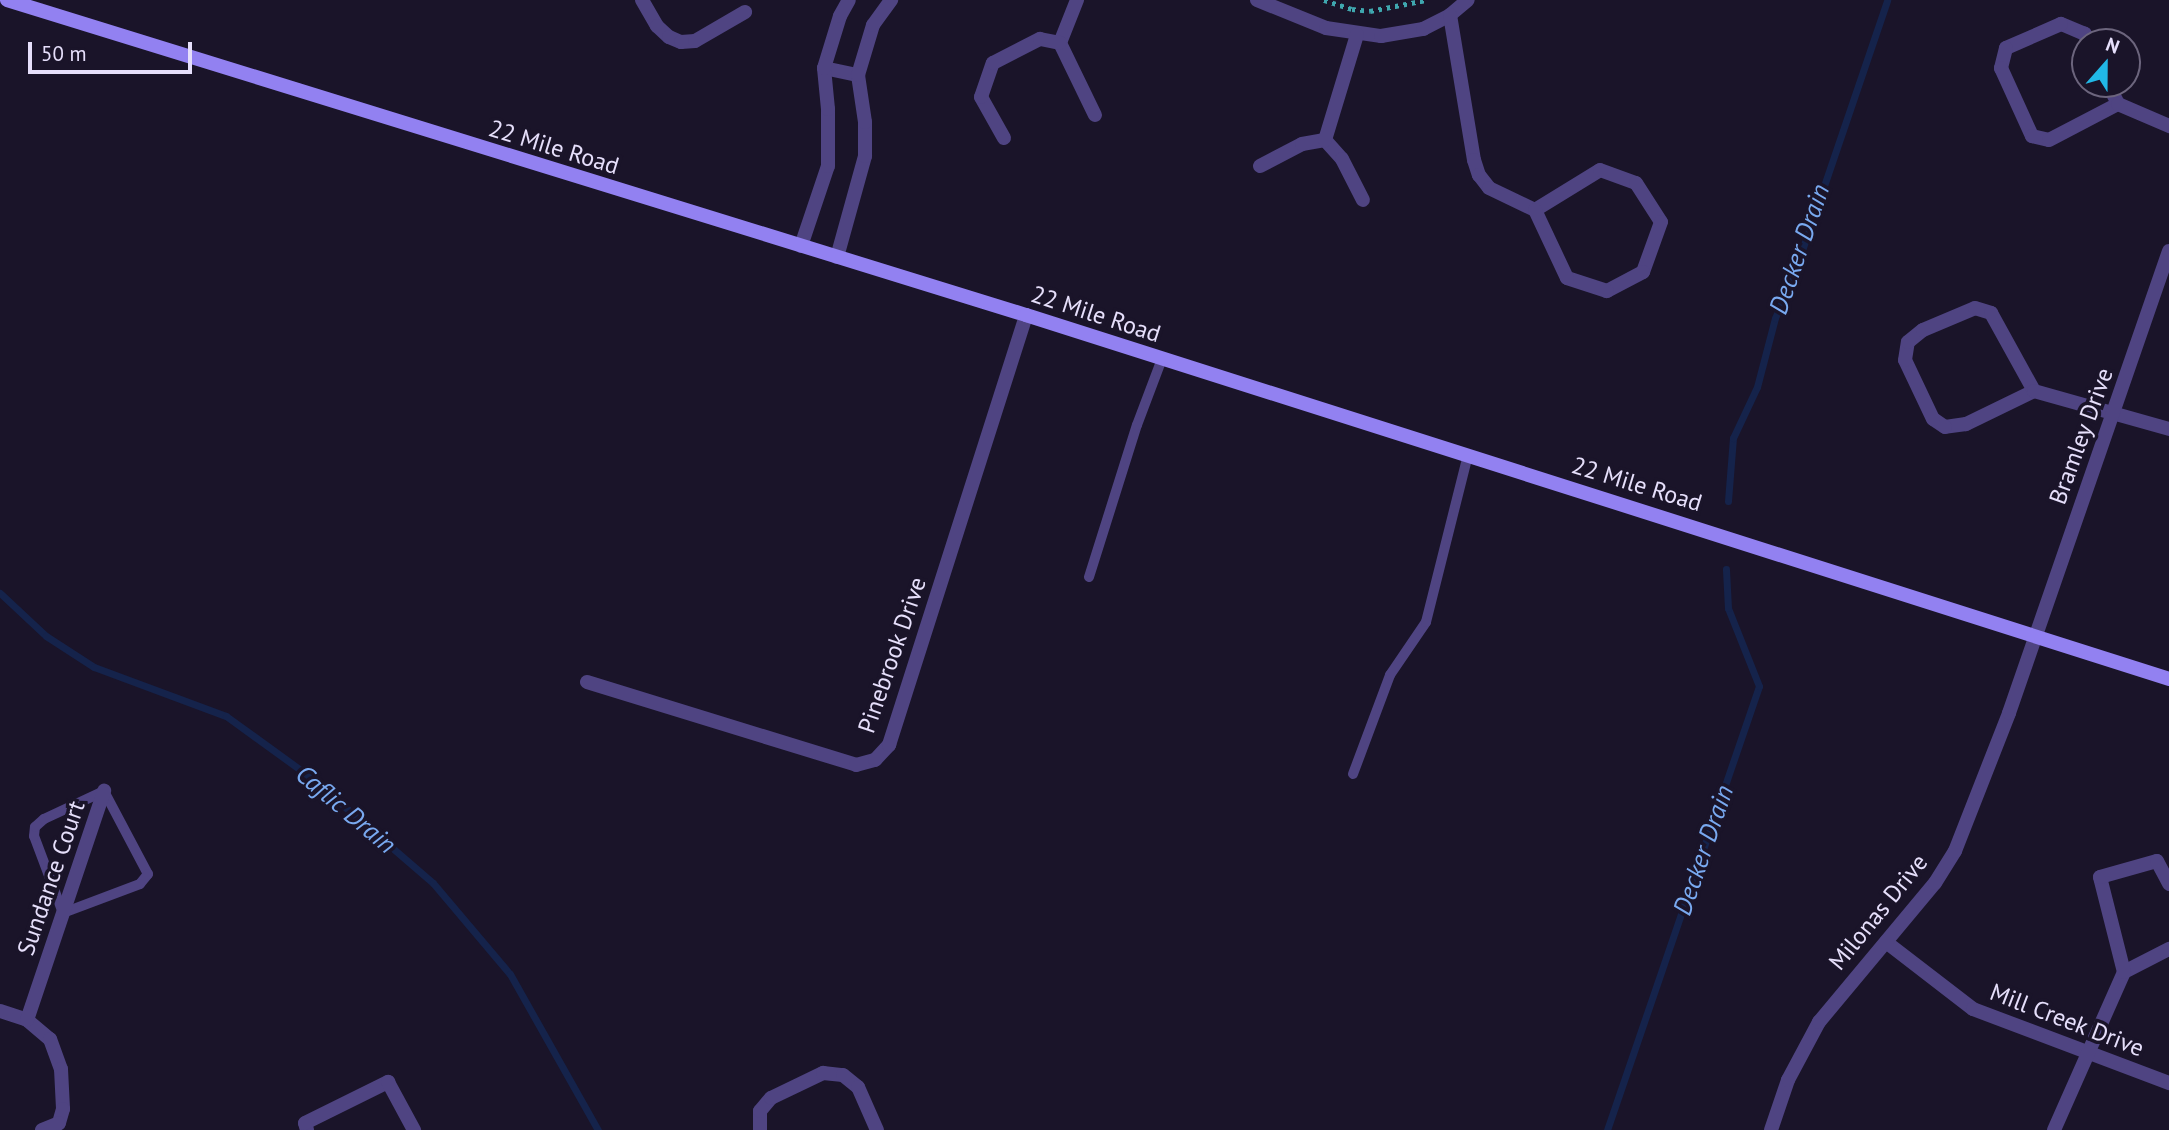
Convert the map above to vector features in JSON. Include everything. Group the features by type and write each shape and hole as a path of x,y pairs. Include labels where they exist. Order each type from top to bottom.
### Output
{"street":[{"name":"22 Mile Road","path":"7,0 1026,316 2169,679"},
{"path":"642,0 657,26 669,37 681,42 695,41 746,12"},
{"path":"802,246 828,166 828,109 824,68 840,16 849,0"},
{"path":"837,257 865,156 865,122 858,75 873,25 891,0"},
{"path":"1077,0 1060,43 1095,115"},
{"path":"1257,0 1326,28 1357,35 1403,35 1450,15 1468,0"},
{"path":"1450,15 1479,175 1489,188 1535,210 1567,278 1607,291 1643,272 1661,222 1636,183 1600,170 1535,210"},
{"path":"2071,28 2061,24 2006,48 2001,68 2032,136 2049,140 2118,104"},
{"path":"1325,140 1357,35"},
{"path":"1004,138 981,97 993,63 1040,39 1060,43"},
{"path":"824,68 858,75"},
{"path":"2115,98 2118,104 2169,126"},
{"path":"1260,166 1302,144 1325,140"},
{"path":"1325,140 1342,159 1363,200"},
{"name":"Bramley Drive","path":"2034,636 2169,251"},
{"path":"2034,390 1991,313 1975,308 1923,330 1909,342 1905,360 1933,419 1945,427 1966,424 2034,390 2169,429"},
{"name":"Pinebrook Drive","path":"587,682 856,765 875,760 889,745 1026,316"},
{"name":"Milonas Drive","path":"1771,1130 1788,1080 1819,1022 1852,978 1935,883 1955,851 1989,770 2034,636"},
{"name":"Sundance Court","path":"27,1020 104,790"},
{"path":"2054,1130 2124,972 2100,877 2157,861 2169,884"},
{"name":"Mill Creek Drive","path":"1886,942 1973,1009 2169,1083"},
{"path":"2124,972 2169,949"},
{"path":"0,1011 27,1020 50,1039 58,1055 64,1126 42,1130"},
{"path":"760,1130 760,1111 771,1098 823,1073 843,1075 858,1087 877,1130"},
{"path":"307,1130 306,1123 388,1082 414,1130"}],"lane":[{"path":"1088,577 1137,425 1162,359"},
{"path":"1353,774 1390,675 1426,622 1468,455"},
{"path":"104,790 148,874 140,884 63,913 34,836 35,827 44,819 104,790"}],"path":[{"path":"1324,0 1352,9 1370,10 1426,0"}],"waterway":[{"name":"Decker Drain","path":"1728,501 1733,438 1757,387 1775,318 1795,271 1887,0"},
{"name":"Decker Drain","path":"1607,1130 1759,686 1728,608 1726,569"},
{"name":"Caflic Drain","path":"0,593 46,636 94,667 226,716 309,776 433,883 510,974 598,1130"}]}
